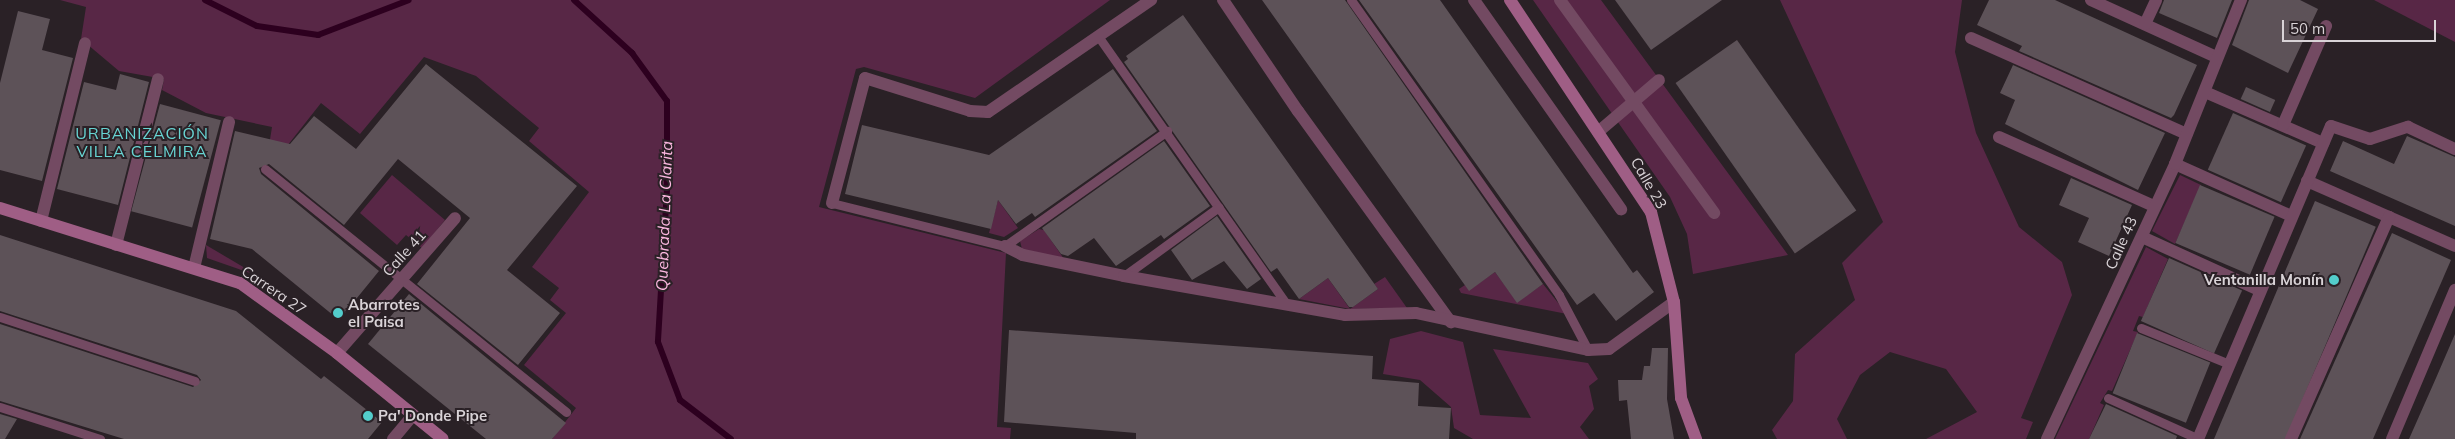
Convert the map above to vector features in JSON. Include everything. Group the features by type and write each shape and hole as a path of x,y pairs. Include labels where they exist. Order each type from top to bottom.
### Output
{"street":[{"path":"832,203 865,78 970,111 988,112 1151,0"},
{"path":"1223,0 1298,111 1451,322"},
{"path":"1474,0 1622,209"},
{"name":"Calle 23","path":"1510,0 1651,212 1674,302 1681,398 1696,439"},
{"path":"1560,0 1632,105 1714,213"},
{"path":"2091,0 2216,57"},
{"path":"2145,24 2156,0"},
{"name":"Calle 43","path":"2047,439 2175,164 2205,92 2216,57 2241,0"},
{"path":"2283,125 2326,26"},
{"path":"1971,38 2187,134"},
{"path":"41,221 85,44"},
{"path":"116,245 158,79"},
{"path":"1598,132 1632,105 1659,80"},
{"path":"2205,92 2323,143"},
{"path":"194,268 229,122"},
{"path":"2198,439 2259,290 2330,126 2370,139 2408,128 2455,149"},
{"path":"1999,137 2154,206"},
{"path":"2175,164 2291,216"},
{"path":"2307,181 2455,246"},
{"name":"Carrera 27","path":"0,208 240,283 337,353 443,439"},
{"path":"2291,439 2389,217"},
{"name":"Calle 41","path":"337,353 455,218"},
{"path":"2142,237 2259,290"},
{"path":"1005,246 1023,255 1124,276 1284,301 1345,315 1416,313 1588,350 1609,349 1674,302"},
{"path":"2392,439 2455,290"},
{"path":"393,439 413,414"}],"lane":[{"path":"1351,0 1559,295 1588,350"},
{"path":"1098,36 1167,131 1284,301"},
{"path":"832,203 1005,246 1167,131"},
{"path":"266,169 566,412"},
{"path":"1124,276 1219,207"},
{"path":"0,317 195,381"},
{"path":"2141,328 2229,364"},
{"path":"2108,398 2198,439"},
{"path":"0,407 100,439"}],"shaded area":[{"path":"60,0 1110,0 975,98 864,67 856,69 819,207 1006,253 997,427 1011,428 1010,439 552,439 576,408 524,365 566,313 550,300 559,288 532,267 589,192 529,141 539,128 476,76 424,57 360,134 321,103 276,160 268,152 272,127 206,113 162,90 164,79 119,71 81,39 86,7"},
{"path":"1533,0 1601,0 1788,255 1693,274 1687,234 1670,197"},
{"path":"1780,0 1962,0 1955,52 1976,133 2019,227 2062,262 2072,295 2021,418 2033,422 2026,439 1926,439 1977,412 1946,369 1890,352 1860,375 1837,419 1847,439 1777,439 1772,430 1793,401 1795,354 1855,300 1842,263 1883,222"},
{"path":"2374,0 2455,0 2455,42"},
{"path":"392,175 445,220 422,248 406,235 397,245 360,213"},
{"path":"2180,175 2201,185 2175,244 2152,231"},
{"path":"998,200 1018,228 1004,237 989,233"},
{"path":"1039,229 1044,230 1064,259 1022,249 1020,241"},
{"path":"206,245 245,268 250,273 207,258"},
{"path":"2146,247 2168,259 2143,317 2139,316 2133,331 2138,332 2112,391 2108,390 2100,403 2104,405 2089,439 2055,439"},
{"path":"1495,272 1517,302 1543,284 1567,314 1461,293 1459,289 1465,285 1469,290"},
{"path":"1385,277 1407,308 1350,309 1378,289 1374,284"},
{"path":"1328,278 1350,309 1299,299"},
{"path":"1421,331 1463,342 1480,415 1531,418 1493,349 1588,363 1598,379 1589,386 1594,409 1580,427 1589,439 1473,439 1454,428 1451,407 1420,380 1383,374 1390,339"}],"building":[{"path":"1262,0 1345,0 1543,284 1517,303 1495,272 1469,291"},
{"path":"1359,0 1440,0 1633,273 1637,270 1654,292 1616,321 1594,293 1577,305"},
{"path":"1615,0 1722,0 1651,50"},
{"path":"1989,0 2055,0 2197,65 2171,118 2019,51 2022,46 1977,25"},
{"path":"2164,0 2232,0 2217,38 2159,13"},
{"path":"2249,0 2300,0 2318,9 2288,73 2232,45"},
{"path":"18,11 50,19 42,50 73,58 42,181 0,170 0,83"},
{"path":"1183,15 1378,289 1353,307 1349,307 1328,278 1299,299 1277,268 1271,272 1124,62 1128,59 1126,56"},
{"path":"1737,40 1856,210 1795,253 1676,83"},
{"path":"426,64 577,186 507,270 560,313 518,365 417,284 470,218 398,159 344,225 269,164 259,168 261,174 379,271 339,320 252,249 210,239 235,131 290,144 314,116 356,149"},
{"path":"2013,65 2165,133 2138,190 2005,124 2015,100 2000,93"},
{"path":"1113,69 1157,131 1035,217 1032,213 1016,224 998,200 991,229 845,194 862,125 989,155"},
{"path":"120,74 149,82 118,205 57,189 84,82 116,90"},
{"path":"2246,87 2275,100 2270,112 2241,99"},
{"path":"160,104 221,120 192,228 131,211"},
{"path":"2233,113 2306,146 2281,202 2208,170"},
{"path":"2407,136 2455,157 2455,226 2330,171 2343,141 2394,164"},
{"path":"1164,141 1210,206 1164,239 1161,235 1116,266 1094,238 1068,256 1061,254 1042,228"},
{"path":"2071,178 2132,205 2109,256 2078,242 2089,218 2059,205"},
{"path":"2200,185 2275,217 2250,275 2175,243"},
{"path":"2315,201 2376,227 2286,439 2214,439"},
{"path":"1217,216 1261,279 1247,289 1224,261 1192,280 1171,250"},
{"path":"2392,233 2451,260 2373,439 2300,439"},
{"path":"0,235 236,311 321,379 324,376 382,422 368,439 124,439 0,401 0,324 193,387 201,380 197,375 0,311"},
{"path":"2169,258 2242,291 2214,354 2141,321"},
{"path":"409,294 566,423 552,439 486,439 368,344"},
{"path":"1009,330 1373,356 1372,379 1419,383 1418,406 1451,408 1449,439 1136,439 1136,433 1004,422"},
{"path":"2137,333 2210,363 2186,423 2113,393"},
{"path":"2455,334 2455,439 2409,439 2436,378"},
{"path":"1652,348 1668,348 1667,399 1674,439 1631,439 1627,400 1619,401 1618,380 1642,380 1644,366 1650,366"},
{"path":"2106,404 2177,436 2176,439 2089,439"},
{"path":"0,414 17,419 5,439 0,439"}],"waterway":[{"name":"Quebrada La Clarita","path":"205,0 257,26 318,35 409,0"},
{"name":"Quebrada La Clarita","path":"574,0 632,53 667,101 667,189 658,342 680,400 731,439"}],"place":[{"name":"Ventanilla Monín","path":"2334,280"},
{"name":"Abarrotes el Paisa","path":"338,313"},
{"name":"Pa' Donde Pipe","path":"368,416"}],"district":[{"name":"URBANIZACIÓN VILLA CELMIRA","path":"142,142"}]}
